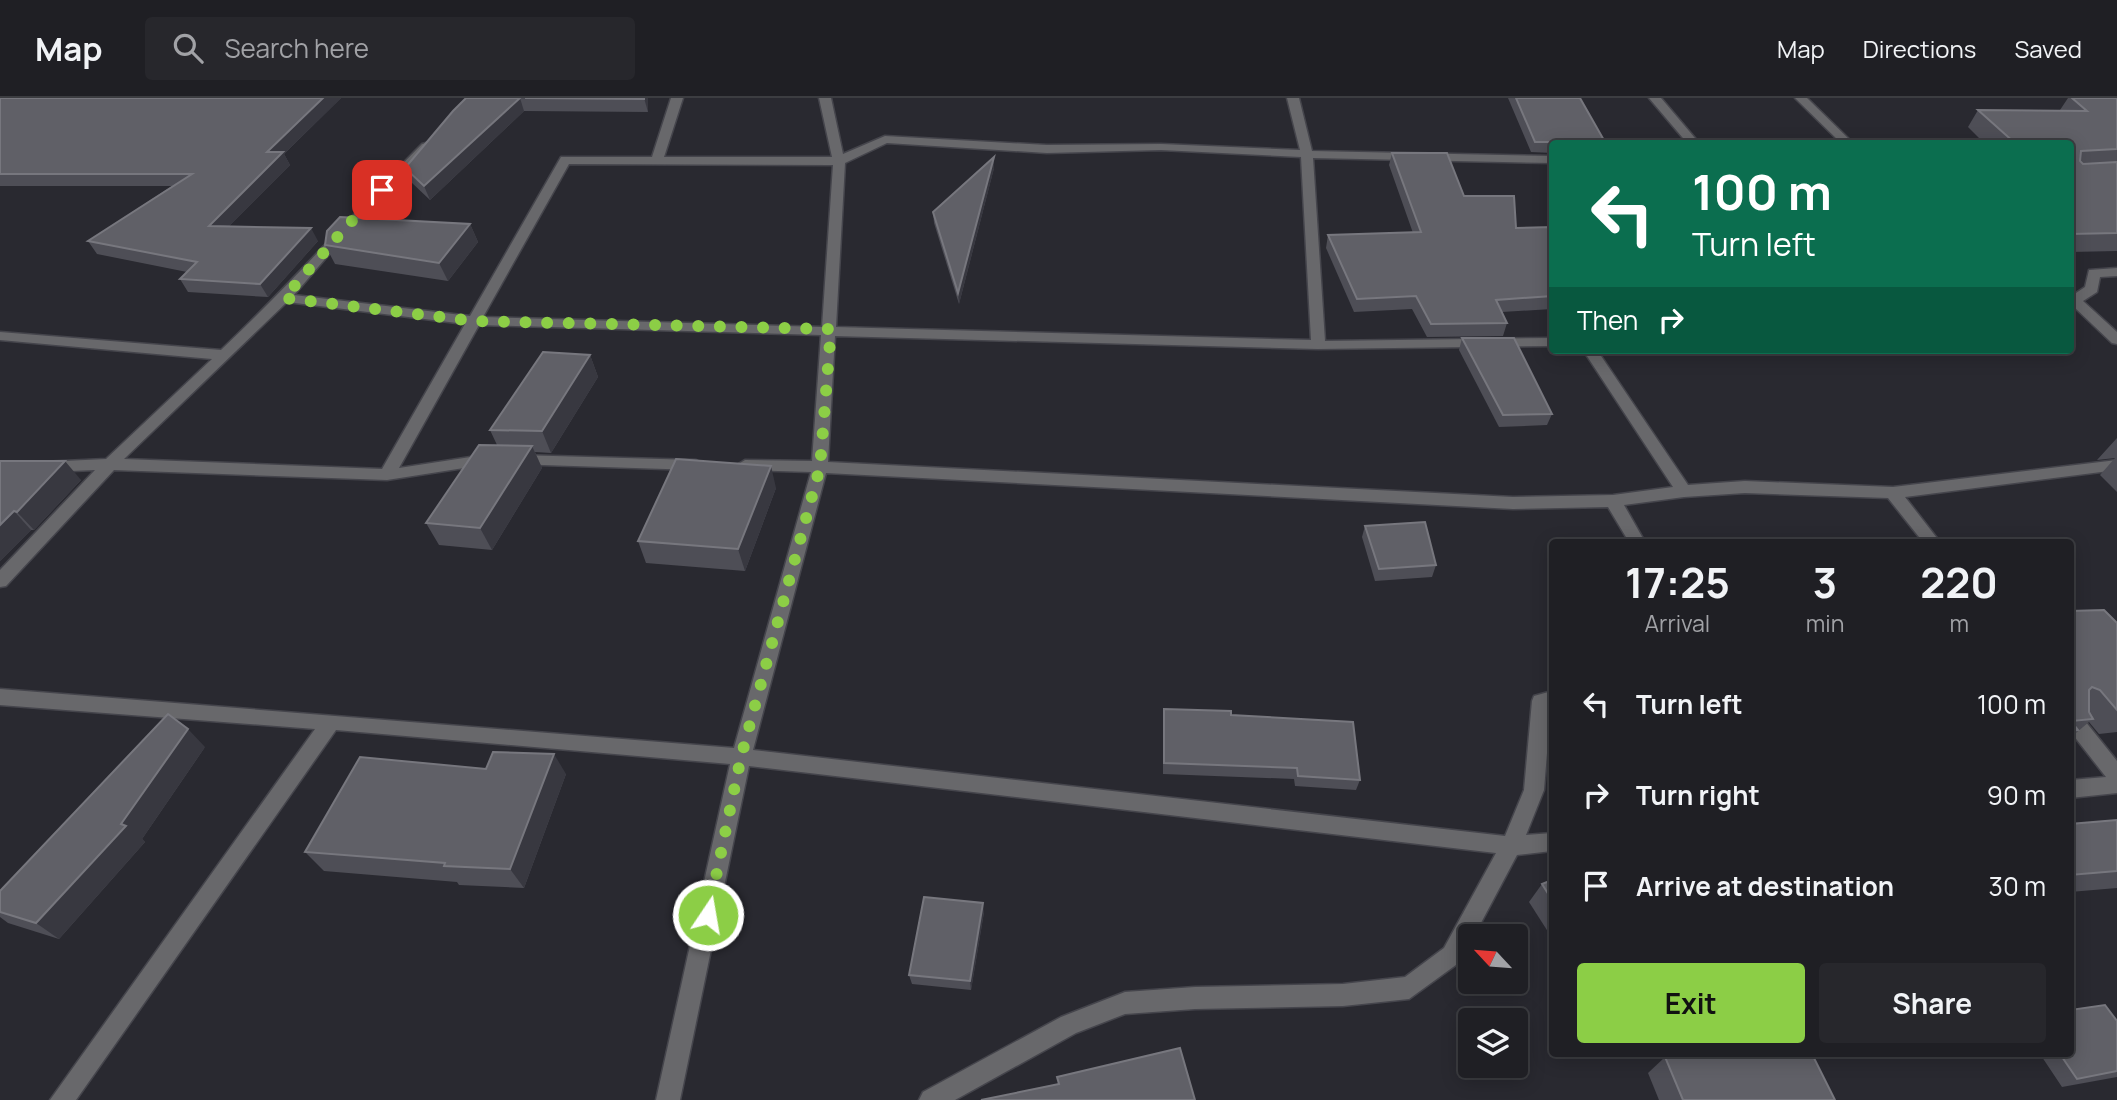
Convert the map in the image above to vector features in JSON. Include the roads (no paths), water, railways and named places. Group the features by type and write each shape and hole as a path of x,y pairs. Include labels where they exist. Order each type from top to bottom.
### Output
{"street":[{"path":"657,160 677,98"},
{"path":"668,1100 741,757 820,467 831,329 839,161 825,98"},
{"path":"1293,98 1307,154 1318,345"},
{"path":"1655,98 1692,140"},
{"path":"1801,98 1845,140"},
{"path":"0,581 110,464 284,298 346,227 435,138"},
{"path":"387,475 565,160 839,161 885,138 1047,149 1161,147 1307,154 1549,159"},
{"path":"2074,301 2092,289 2094,273 2117,272"},
{"path":"284,298 474,321 831,329 1318,345 1549,342"},
{"path":"2074,303 2117,340"},
{"path":"0,336 222,355"},
{"path":"1593,354 1684,491"},
{"path":"0,469 110,464 387,475 482,459 820,467 1513,503 1613,501 1684,491 1745,487 1893,493 2117,465"},
{"path":"1893,493 1930,539"},
{"path":"1613,501 1635,539"},
{"path":"0,697 741,757 1511,846 1549,842"},
{"path":"931,1100 1069,1026 1125,1003 1195,998 1343,995 1409,988 1452,955 1511,846 1534,790 1541,701 1549,700"},
{"path":"62,1100 331,722"},
{"path":"2074,722 2117,776"},
{"path":"2074,789 2117,784"}]}
